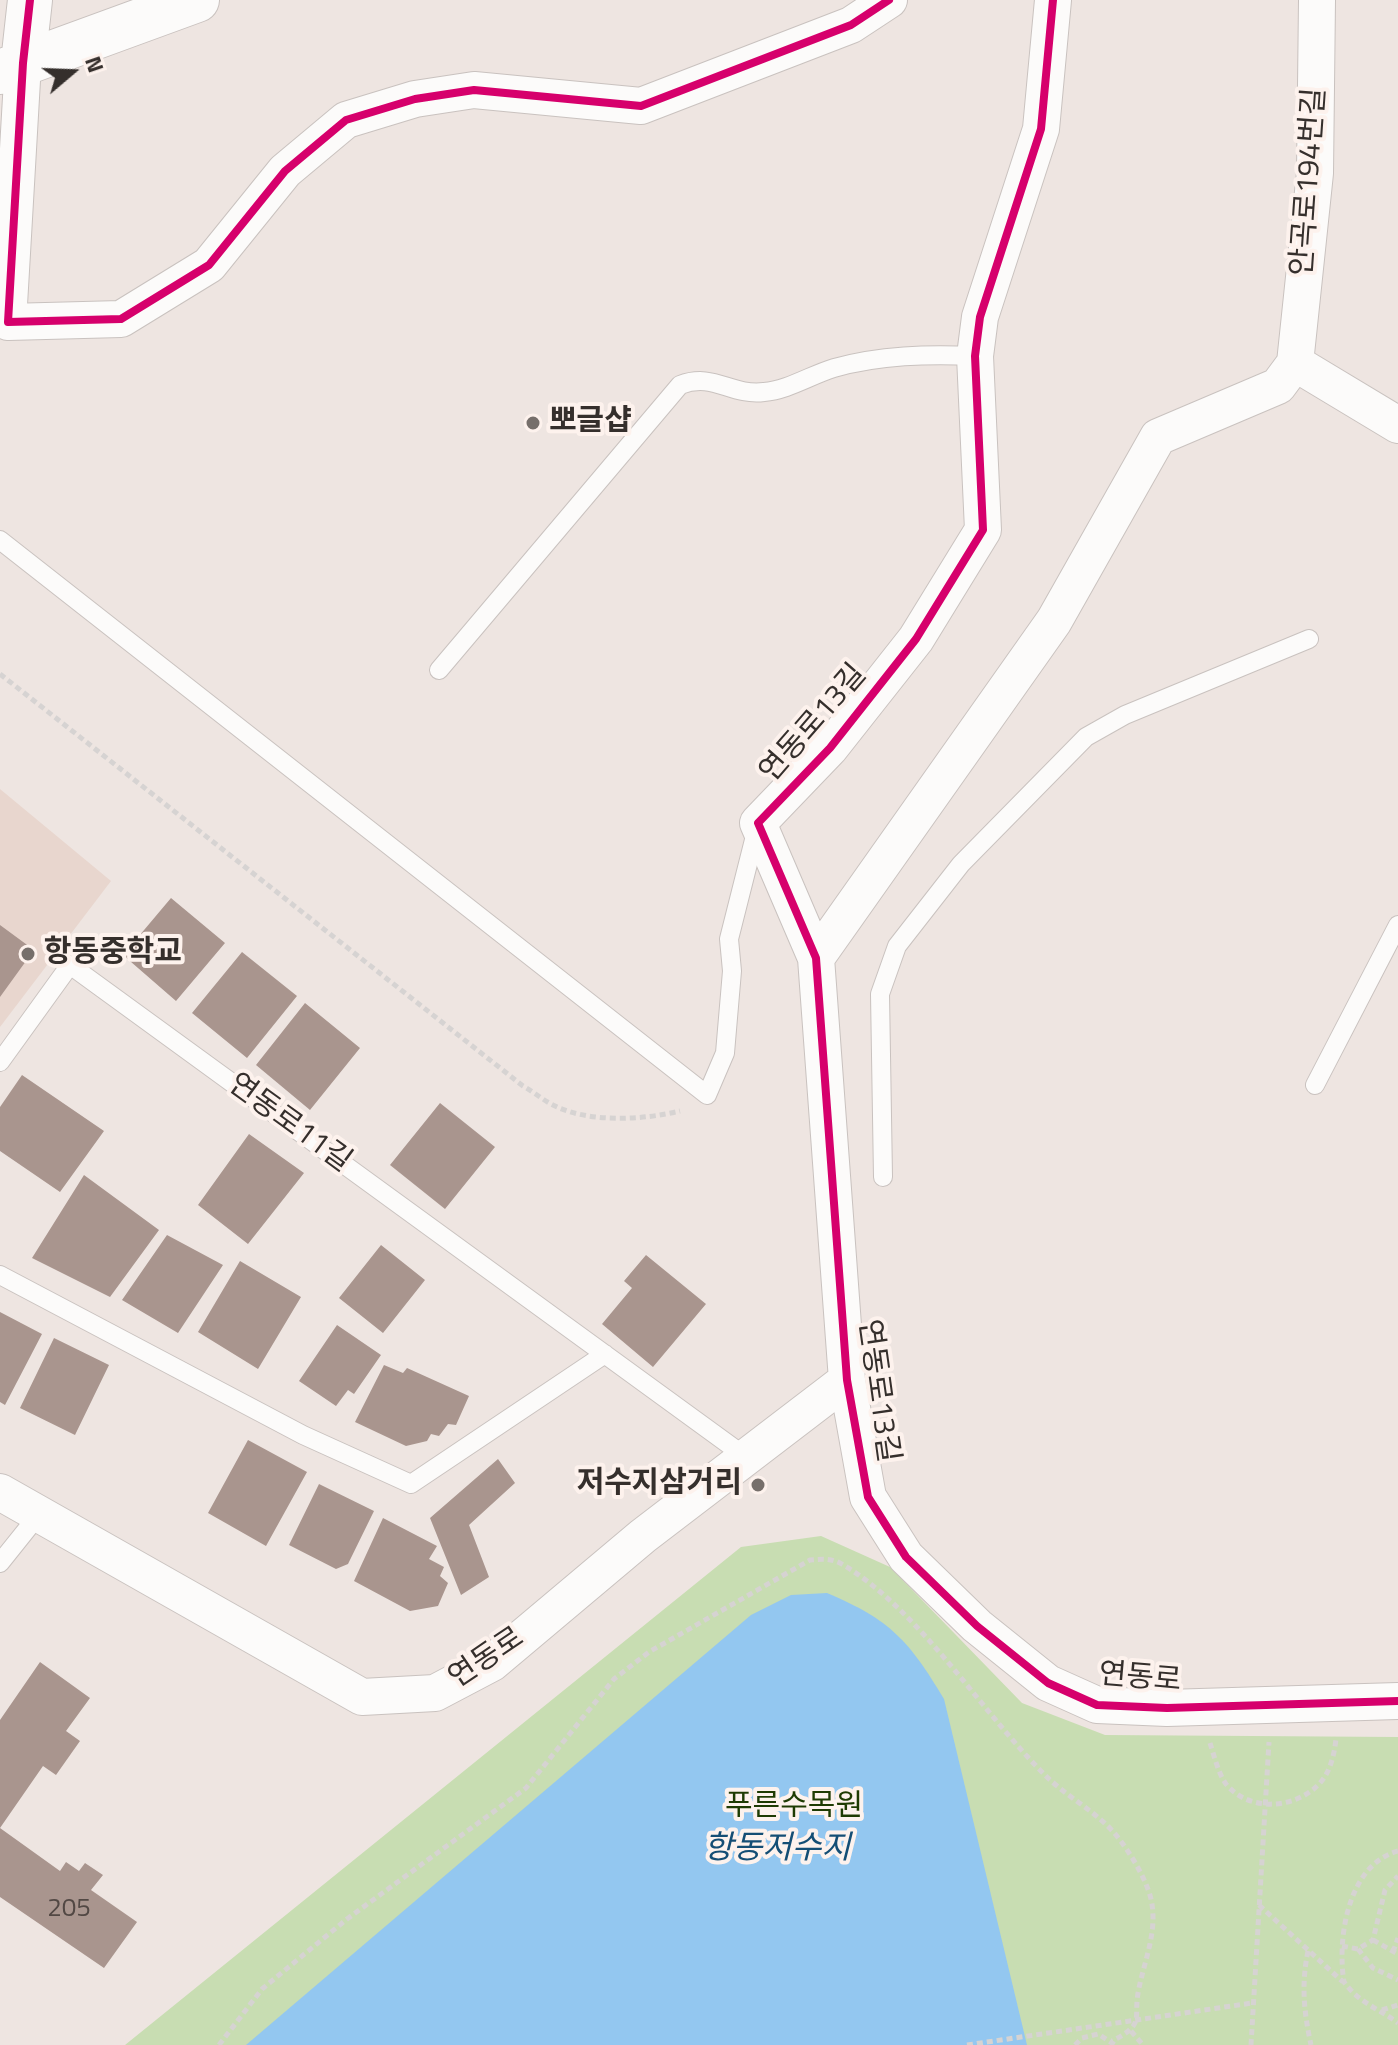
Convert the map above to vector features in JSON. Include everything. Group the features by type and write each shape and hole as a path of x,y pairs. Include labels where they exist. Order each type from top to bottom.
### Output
{"street":[{"path":"30,0 11,68 4,324 121,319 209,265 285,171 346,120 415,99 474,90 641,106 851,25 889,0"},
{"path":"11,68 197,0"},
{"name":"연동로13길","path":"868,1497 847,1380 816,958 758,823 830,748 916,639 983,530 975,356 980,317 1041,129 1053,0"},
{"name":"안곡로194번길","path":"1295,363 1315,173 1317,0"},
{"path":"816,958 1054,621 1158,437 1278,386 1295,363 1398,425"},
{"name":"연동로","path":"0,1492 362,1697 435,1693 492,1663 643,1536 847,1380"},
{"name":"연동로","path":"868,1497 906,1557 977,1626 1048,1683 1097,1705 1207,1707 1398,1701"}],"lane":[{"path":"439,670 680,385 699,378 737,390 764,392 834,368 865,361 923,354 975,356"},
{"path":"0,540 707,1095 725,1053 732,971 729,939 758,823"},
{"path":"883,1177 880,994 897,946 961,864 1086,737 1125,715 1309,639"},
{"path":"1315,1085 1398,925"},
{"name":"연동로11길","path":"0,1062 70,965 746,1457"},
{"path":"0,1275 303,1435 411,1484 605,1354"},
{"path":"0,1563 40,1513"}],"path":[{"path":"0,674 523,1086 556,1107 587,1115 652,1116 679,1111 707,1095"},
{"path":"219,2045 262,1989 347,1919 526,1788 614,1679 649,1652 790,1571 810,1560 831,1559 874,1588 912,1625 1047,1777 1115,1834 1151,1898 1152,1937 1138,1992 1138,2022 1113,2043 1098,2034 1076,2044 1071,2032"},
{"path":"1207,1707 1210,1742 1226,1784 1242,1797 1265,1805 1284,1804 1317,1786 1329,1770 1341,1703"},
{"path":"1251,2045 1271,1705"},
{"path":"1344,1982 1342,1946 1346,1911 1359,1885 1373,1867 1398,1851"},
{"path":"1358,1949 1373,1940 1385,1890 1398,1876"},
{"path":"1258,1904 1366,2005 1381,2010 1398,2023"},
{"path":"1373,1940 1396,1953 1398,1938"},
{"path":"1342,1946 1358,1949 1373,1968 1398,1980"},
{"path":"1308,1951 1302,1978 1311,2045"},
{"path":"967,2045 1014,2041 1252,2003"},
{"path":"1381,2010 1398,2005"},
{"path":"1131,2031 1143,2045"}],"shaded area":[{"name":"항동중학교","path":"0,789 111,881 0,1027"}],"green space":[{"name":"푸른수목원","path":"821,1536 890,1567 1022,1703 1105,1735 1398,1737 1398,2045 125,2045 741,1547"}],"water":[{"name":"항동저수지","path":"827,1593 867,1613 896,1634 920,1662 944,1699 1027,2045 246,2045 751,1615 791,1595"}],"building":[{"path":"171,898 225,943 176,1001 123,955"},
{"path":"0,925 34,950 0,997"},
{"path":"242,952 297,996 247,1058 192,1013"},
{"path":"305,1003 360,1048 310,1110 256,1065"},
{"path":"22,1075 104,1131 60,1192 0,1151 0,1107"},
{"path":"440,1103 495,1147 445,1209 390,1165"},
{"path":"249,1134 304,1173 248,1244 198,1205"},
{"path":"84,1175 159,1230 110,1297 32,1258"},
{"path":"167,1235 223,1265 178,1333 122,1300"},
{"path":"381,1245 425,1280 383,1333 339,1298"},
{"path":"646,1255 706,1304 653,1367 602,1324 632,1288 624,1281"},
{"path":"240,1261 301,1297 258,1369 198,1332"},
{"path":"0,1312 42,1334 5,1405 0,1402"},
{"path":"337,1325 381,1355 354,1394 348,1390 336,1406 299,1381"},
{"path":"54,1338 109,1365 75,1435 20,1408"},
{"path":"384,1365 403,1373 407,1368 469,1396 456,1425 448,1424 439,1436 431,1434 427,1441 406,1446 355,1422"},
{"path":"248,1440 307,1472 266,1546 208,1513"},
{"path":"498,1459 515,1483 469,1525 489,1577 461,1595 430,1518"},
{"path":"319,1484 374,1511 348,1564 336,1569 289,1545"},
{"path":"383,1518 437,1546 429,1559 444,1567 440,1576 448,1583 438,1606 410,1611 354,1581"},
{"path":"40,1662 90,1698 66,1731 80,1741 56,1775 43,1766 0,1828 0,1720"},
{"path":"0,1828 60,1871 66,1862 79,1871 85,1863 103,1875 91,1890 137,1922 104,1968 0,1897"}],"cycle path":[{"path":"30,0 23,63 8,322 121,319 209,265 285,171 346,120 415,99 474,90 641,106 851,25 889,0"},
{"path":"1053,0 1041,129 980,317 975,356 983,530 916,639 830,748 758,823 816,958 847,1380 868,1497 906,1557 977,1626 1048,1683 1097,1705 1167,1708 1398,1701"}],"place":[{"name":"뽀글샵","path":"533,423"},
{"name":"항동중학교","path":"28,954"},
{"name":"저수지삼거리","path":"758,1485"}]}
